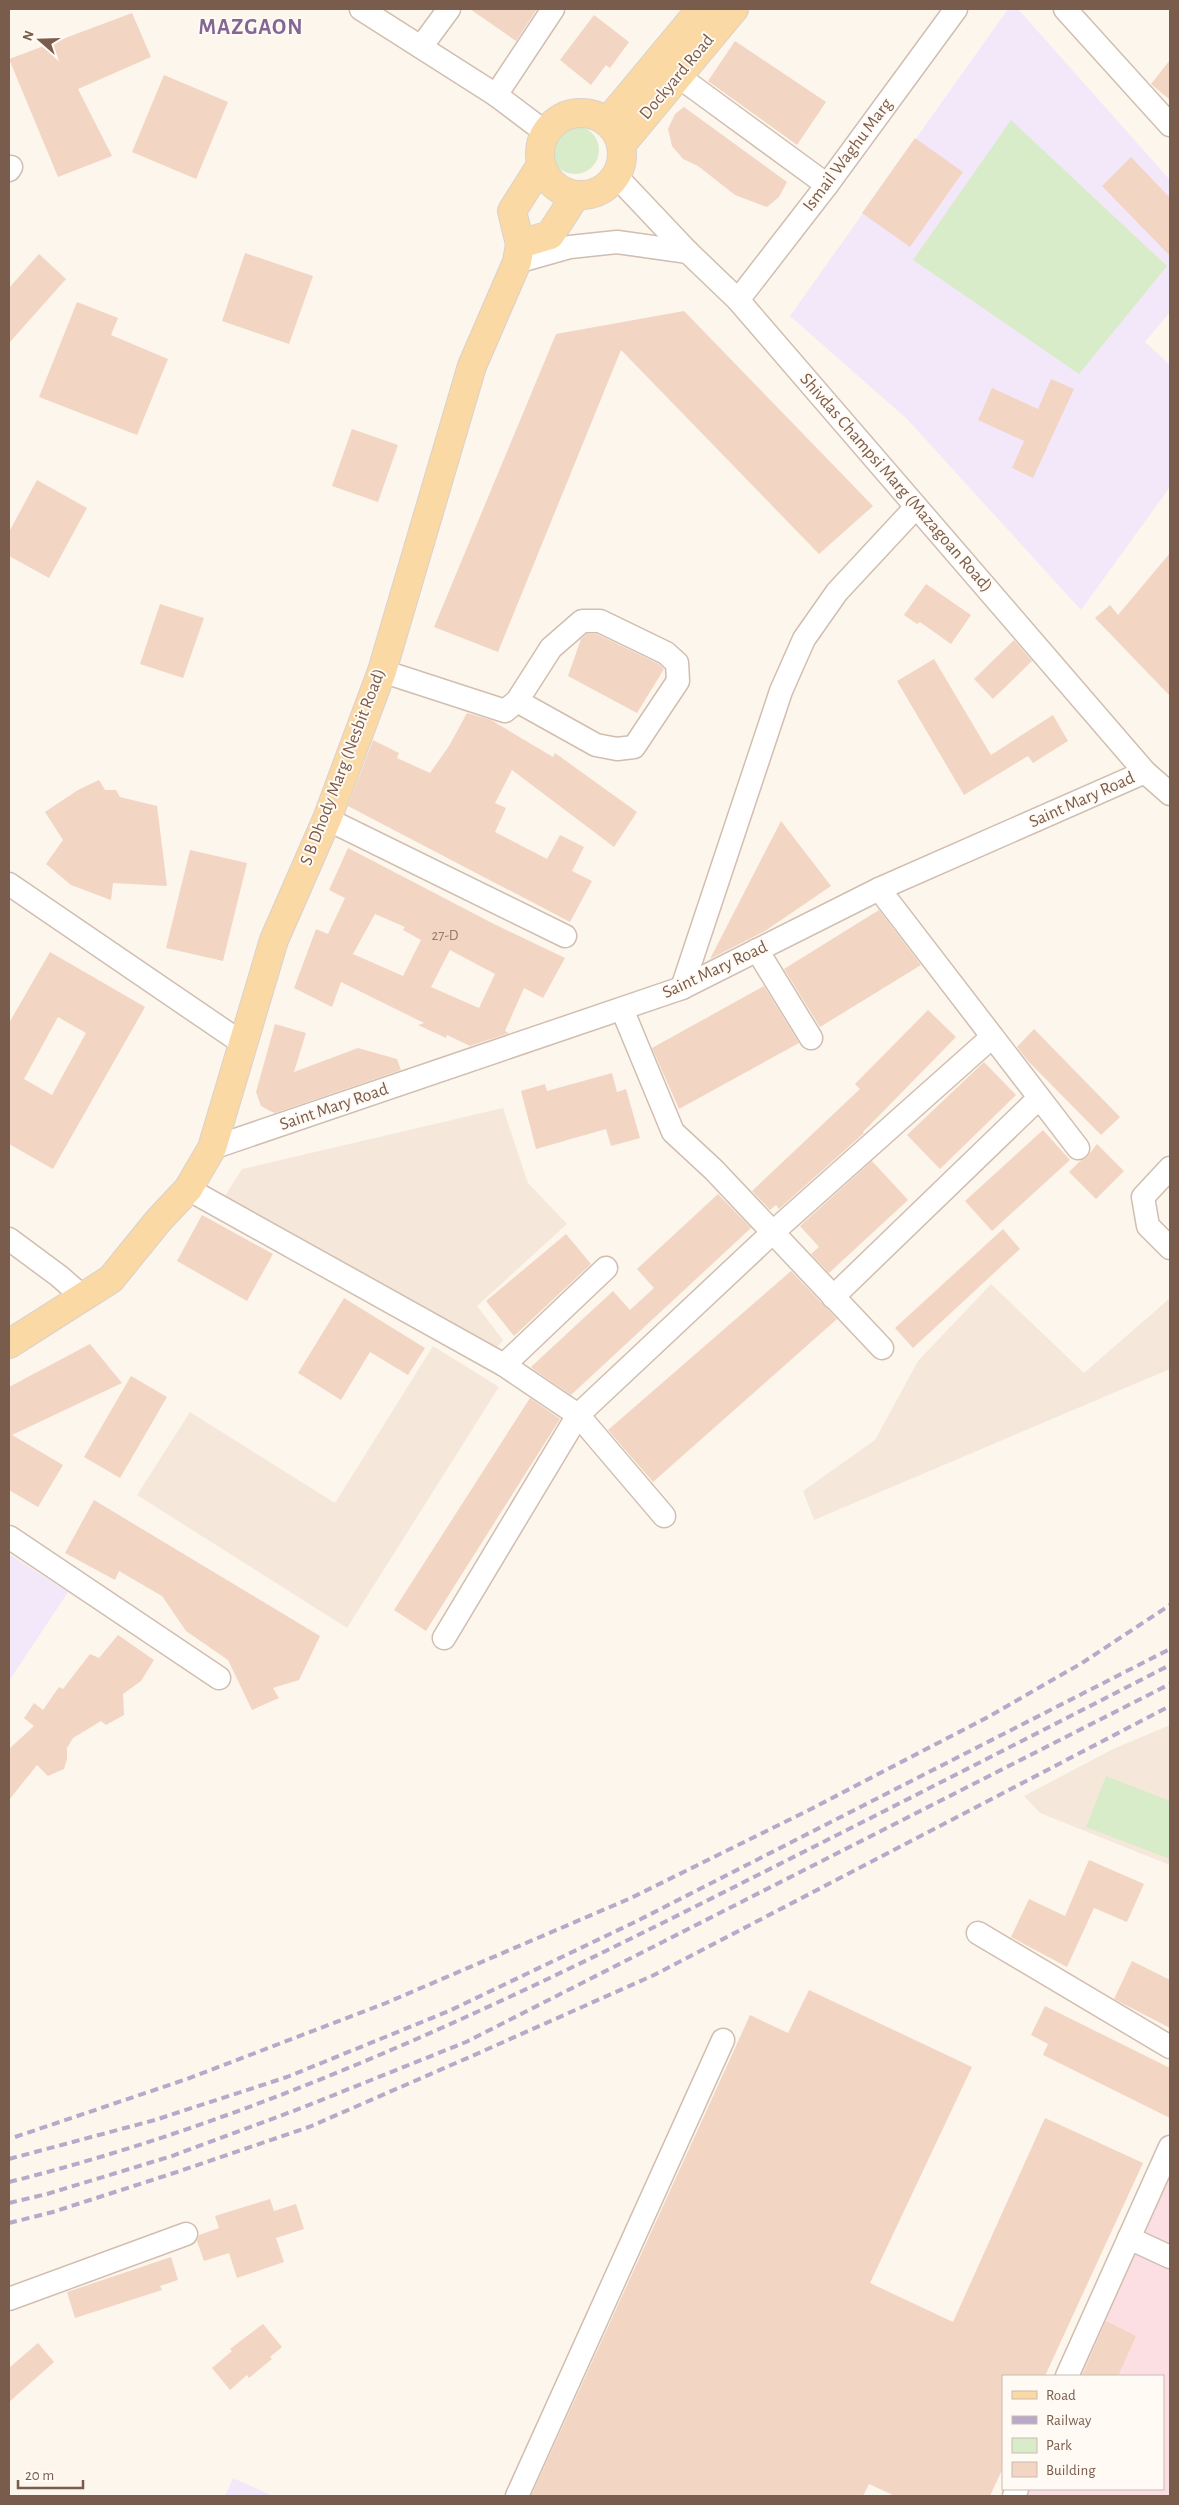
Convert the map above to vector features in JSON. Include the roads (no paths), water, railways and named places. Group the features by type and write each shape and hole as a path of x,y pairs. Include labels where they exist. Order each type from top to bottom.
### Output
{"main road":[{"name":"Dockyard Road","path":"614,134 701,9"},
{"name":"Dockyard Road","path":"614,134 678,76 734,9"},
{"path":"583,111 598,116 614,134 623,158 617,177 602,190 589,196 576,195 561,190 550,180 541,165 540,142 545,132 557,120 570,113 583,111"},
{"path":"541,165 512,211 518,253 550,234 576,195"},
{"name":"S B Dhody Marg (Nesbit Road)","path":"9,1344 112,1279 158,1221 188,1189 212,1148 274,940 327,819 382,671 472,366 518,253"}],"street":[{"path":"361,9 496,95 545,132"},
{"path":"421,47 449,9"},
{"path":"496,95 553,9"},
{"name":"Ismail Waghu Marg","path":"738,300 827,185 956,9"},
{"path":"1065,9 1170,125"},
{"path":"678,76 827,185"},
{"name":"Shivdas Champsi Marg (Mazagoan Road)","path":"617,177 688,252 738,300 1145,772 1170,794"},
{"path":"518,253 617,242 688,252"},
{"path":"682,988 781,692 804,639 837,592 916,507"},
{"path":"382,671 505,711 517,701 551,648 582,621 600,621 666,653 677,663 678,681 634,747 617,749 596,745 517,701"},
{"name":"Saint Mary Road","path":"212,1148 682,988 879,890 1145,772"},
{"path":"327,819 565,936"},
{"path":"9,884 242,1043"},
{"path":"879,890 1078,1148"},
{"path":"757,950 812,1038"},
{"path":"622,1009 673,1132 714,1170 882,1348"},
{"path":"444,1638 578,1415 772,1233 992,1036"},
{"path":"833,1297 1039,1098"},
{"path":"1170,1168 1143,1197 1148,1226 1170,1248"},
{"path":"188,1189 504,1365 578,1415 664,1516"},
{"path":"9,1239 59,1276 83,1297"},
{"path":"504,1365 606,1268"},
{"path":"9,1537 219,1678"},
{"path":"978,1933 1170,2048"},
{"path":"517,2496 723,2040"},
{"path":"1067,2375 1170,2147"},
{"path":"9,2299 186,2234"},
{"path":"1129,2238 1170,2257"}],"railway":[{"path":"15,2137 187,2079 386,2003 631,1898 811,1809 988,1717 1082,1663 1170,1605"},
{"path":"9,2159 155,2120 287,2077 449,2011 635,1922 1170,1649"},
{"path":"9,2182 105,2156 199,2125 292,2091 475,2013 654,1927 1170,1665"},
{"path":"9,2203 47,2194 172,2156 304,2107 466,2042 1170,1684"},
{"path":"9,2223 53,2212 309,2127 654,1975 1170,1706"}],"district":[{"name":"MAZGAON","path":"251,27"}]}
